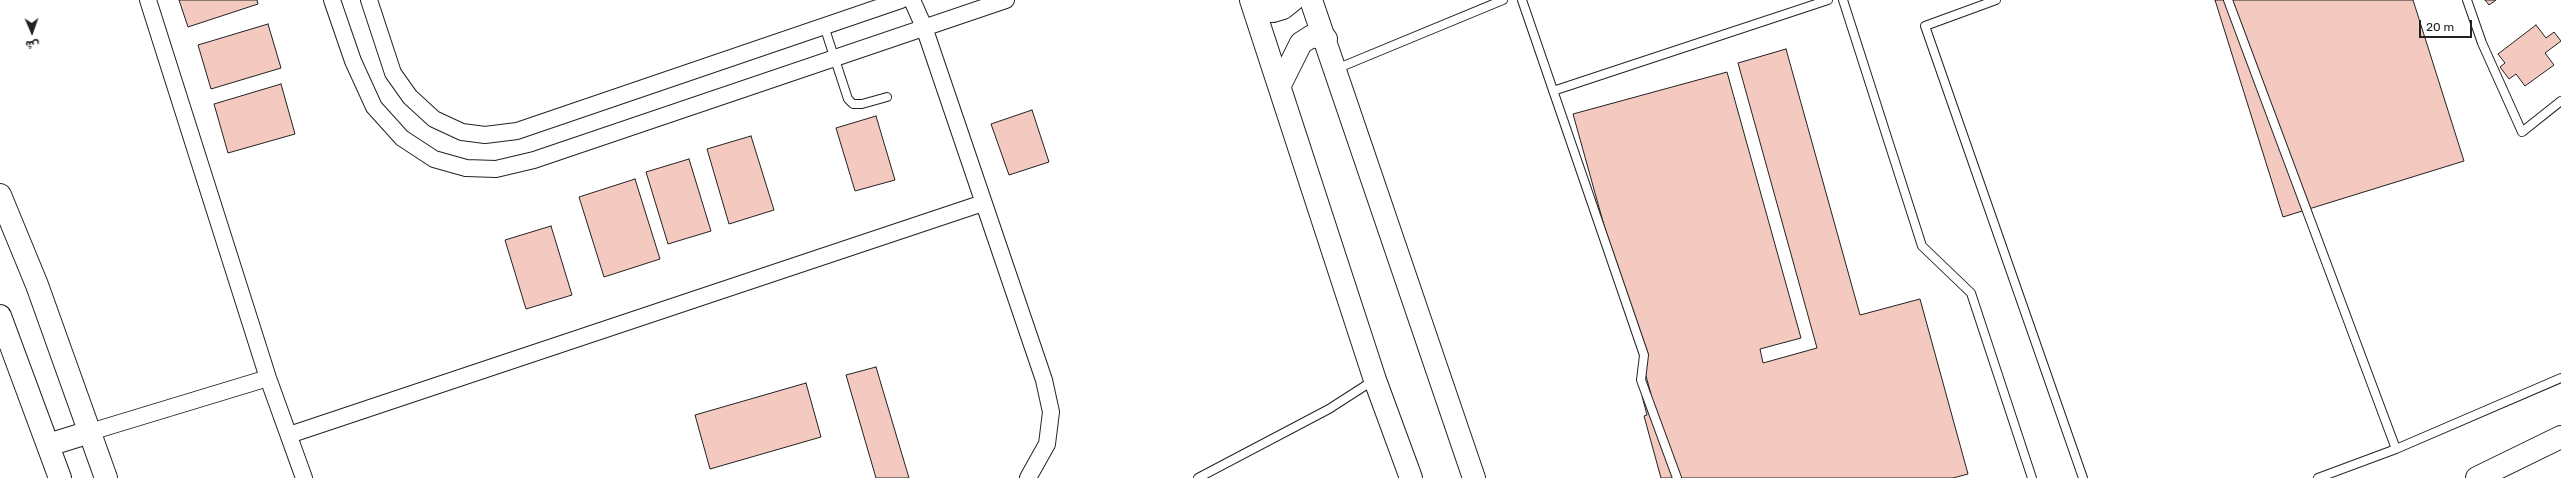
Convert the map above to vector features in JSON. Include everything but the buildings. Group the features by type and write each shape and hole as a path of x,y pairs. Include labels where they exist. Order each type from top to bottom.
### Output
{"street":[{"path":"148,0 268,378 304,478"},
{"path":"332,0 353,61 374,107 402,138 434,159 466,168 496,168 534,160 834,57 1006,0"},
{"path":"369,0 393,73 410,97 434,119 462,132 486,135 517,131 901,0"},
{"path":"912,0 924,27 1044,380 1051,412 1047,444 1028,478"},
{"path":"1253,4 1273,11 1283,8 1293,0"},
{"path":"1311,0 1326,39 1474,478"},
{"path":"1253,4 1375,380 1411,478"},
{"path":"1280,84 1301,43 1312,36 1326,39"},
{"path":"0,195 37,284 106,478"},
{"path":"289,435 983,203"},
{"path":"0,316 60,478"},
{"path":"48,445 268,378"},
{"path":"2477,478 2561,438"}],"lane":[{"path":"1335,69 1503,0"},
{"path":"1522,0 1644,355 1641,380 1677,478"},
{"path":"1553,91 1828,0"},
{"path":"1843,0 1922,246 1971,293 2032,478"},
{"path":"1996,0 1925,26 2082,478"},
{"path":"2228,0 2396,449"},
{"path":"2467,0 2482,43 2522,132 2561,101"},
{"path":"824,26 848,99 853,104 862,104 887,97"},
{"path":"2318,478 2396,449 2561,378"},
{"path":"1198,478 1329,409 1375,380"}]}
